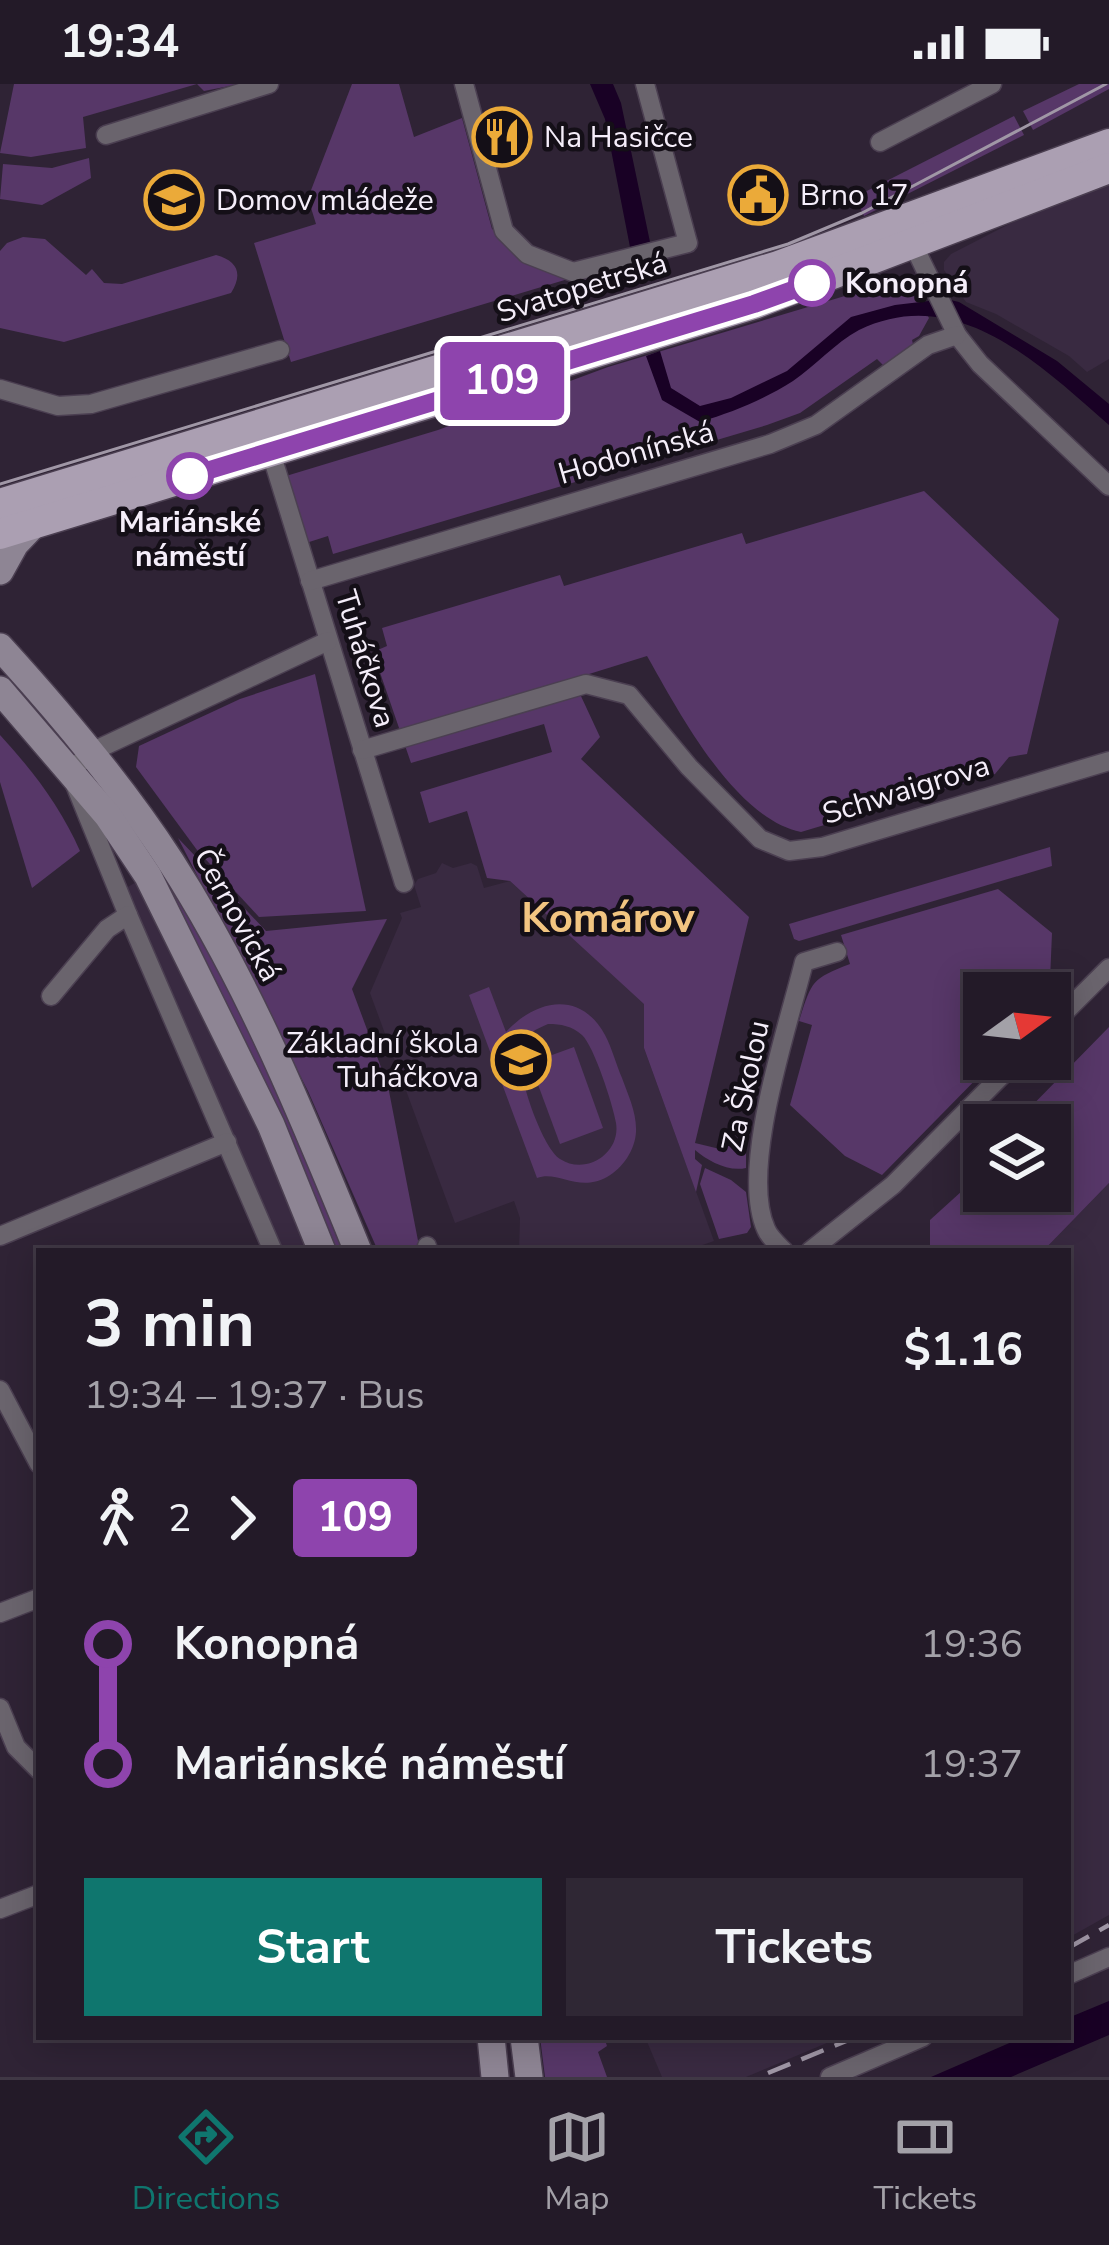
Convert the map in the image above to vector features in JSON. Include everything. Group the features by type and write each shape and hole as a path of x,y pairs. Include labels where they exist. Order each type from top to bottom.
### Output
{"main road":[{"name":"Svatopetrská","path":"0,534 754,304 1037,168 1109,144"},
{"name":"Svatopetrská","path":"0,504 778,266 1027,198 1109,168"},
{"path":"0,571 15,544 36,522"},
{"name":"Černovická","path":"0,629 8,656 81,761 173,865 234,975 301,1113 357,1248"},
{"name":"Černovická","path":"0,690 81,761 108,816 148,876 271,1125 321,1248"},
{"path":"491,2040 495,2077"},
{"path":"524,2040 529,2077"}],"street":[{"path":"106,135 269,84"},
{"path":"464,84 504,231 527,254 573,272 688,243 645,84"},
{"path":"880,142 992,84"},
{"path":"908,232 934,293 980,364 1109,486"},
{"name":"Hodonínská","path":"310,581 770,444 816,425 955,331"},
{"path":"0,389 58,406 91,404 280,350"},
{"name":"Tuháčkova","path":"271,453 404,883"},
{"path":"81,761 328,641"},
{"name":"Schwaigrova","path":"362,750 586,684 629,695 688,767 760,839 789,851 822,847 1100,764"},
{"name":"Černovická","path":"81,761 128,915 272,1248"},
{"path":"51,996 107,929 128,915"},
{"name":"Za Školou","path":"781,1248 766,1230 758,1190 758,1152 804,962 837,952"},
{"path":"1071,1006 1109,968"},
{"path":"814,1248 893,1185 997,1080"},
{"path":"0,1236 227,1142"},
{"path":"0,1390 36,1458"},
{"path":"0,1613 36,1599"},
{"path":"0,1708 8,1750 36,1768"},
{"path":"0,1909 36,1895"},
{"path":"1071,1974 1109,1957"},
{"path":"830,2077 915,2040"}],"shaded area":[{"path":"14,84 197,84 83,117 86,148 31,157 0,153"},
{"path":"197,84 240,84 204,91"},
{"path":"352,84 399,84 414,137 462,118 492,229 539,258 598,270 291,362 254,243 316,224 308,198"},
{"path":"590,84 613,84 621,103 650,242 630,247 605,119"},
{"path":"1079,84 1109,84 1109,89 1033,130 1023,111"},
{"path":"1014,116 1024,135 864,216 855,197"},
{"path":"89,158 91,178 42,205 0,199 3,164 52,168"},
{"path":"1109,181 1109,359 1087,372 1069,356 966,302 944,270 944,262 951,254 1064,196"},
{"path":"23,237 45,239 86,275 92,269 104,283 122,284 216,255 234,265 237,280 231,293 64,342 0,328 0,251"},
{"path":"895,281 912,290 929,318 919,336 883,365 877,359 800,413 333,554 328,536 306,543 286,476 438,430 608,367"},
{"path":"946,299 959,302 1057,361 1109,404 1109,425 1055,378 995,337 930,316 895,318 859,330 782,388 700,422 662,400 646,356 660,351 671,388 700,406 731,398 787,371 851,317"},
{"path":"924,491 1059,619 1027,754 1009,757 995,774 801,832 776,823 731,785 692,733 647,656 573,679 600,737 581,759 749,917 695,1143 724,1150 726,1142 746,1147 746,1168 719,1165 695,1150 695,1159 702,1165 696,1192 644,1048 644,1004 510,881 487,878 467,811 429,823 420,792 552,752 544,724 411,763 373,652 387,646 382,628 560,575 564,586 742,533 746,544"},
{"path":"315,674 366,911 259,917 197,850 136,767 139,746 240,699"},
{"path":"0,735 45,790 80,851 32,888 0,782"},
{"path":"118,808 188,910 247,1021 346,1248 332,1248"},
{"path":"178,838 266,931 387,919 352,989 388,1086 419,1248 377,1248 308,1091"},
{"path":"1050,847 1052,866 799,941 789,924"},
{"name":"Základní škola Tuháčkova","path":"442,863 453,868 471,863 477,866 484,888 510,881 645,1004 644,1048 714,1241 694,1248 519,1248 520,1218 514,1201 455,1223 370,993 402,918 400,913 421,907 414,885 436,873"},
{"path":"138,881 182,963 310,1248 280,1248 126,888"},
{"path":"998,889 1052,933 1050,972 963,972 963,1080 975,1080 882,1175 845,1156 790,1105 812,1025 799,1021 807,997 820,978 850,964 841,935"},
{"path":"489,987 506,1032 530,1012 557,1004 570,1005 595,1020 610,1045 636,1125 631,1152 613,1173 587,1183 537,1178 469,995","holes":["548,1024 574,1029 587,1041 611,1103 616,1123 613,1144 590,1163 570,1164 553,1152 526,1089 520,1058 523,1043"]},
{"path":"1109,1027 1109,1183 1046,1248 930,1248 930,1220 963,1190 963,1212 1071,1212 1071,1104 1034,1104 1057,1080 1071,1080 1071,1066"},
{"path":"574,1047 603,1128 560,1144 530,1063"},
{"path":"705,1168 746,1192 751,1227 747,1233 719,1239 700,1184"},
{"path":"1109,1183 1109,1915 1071,1936 1071,1248 1046,1248"},
{"path":"1109,2001 1109,2035 1011,2077 931,2077 1016,2040 1071,2040 1071,2017"},
{"path":"540,2040 605,2040 607,2046 598,2052 607,2077 545,2077"},
{"path":"646,2040 834,2040 746,2077 662,2077"}],"tram line":[{"path":"0,484 788,244 862,213 1106,84"}],"railway":[{"path":"1071,1946 1109,1925"},
{"path":"768,2073 849,2040"}],"bus line":[{"name":"109","path":"190,476 812,283"}],"place":[{"name":"Na Hasičce","path":"502,137"},
{"name":"Brno 17","path":"758,195"},
{"name":"Domov mládeže","path":"174,200"},
{"name":"Konopná","path":"812,283"},
{"name":"Mariánské náměstí","path":"190,476"},
{"name":"Základní škola Tuháčkova","path":"521,1060"}],"district":[{"name":"Komárov","path":"608,918"}]}
